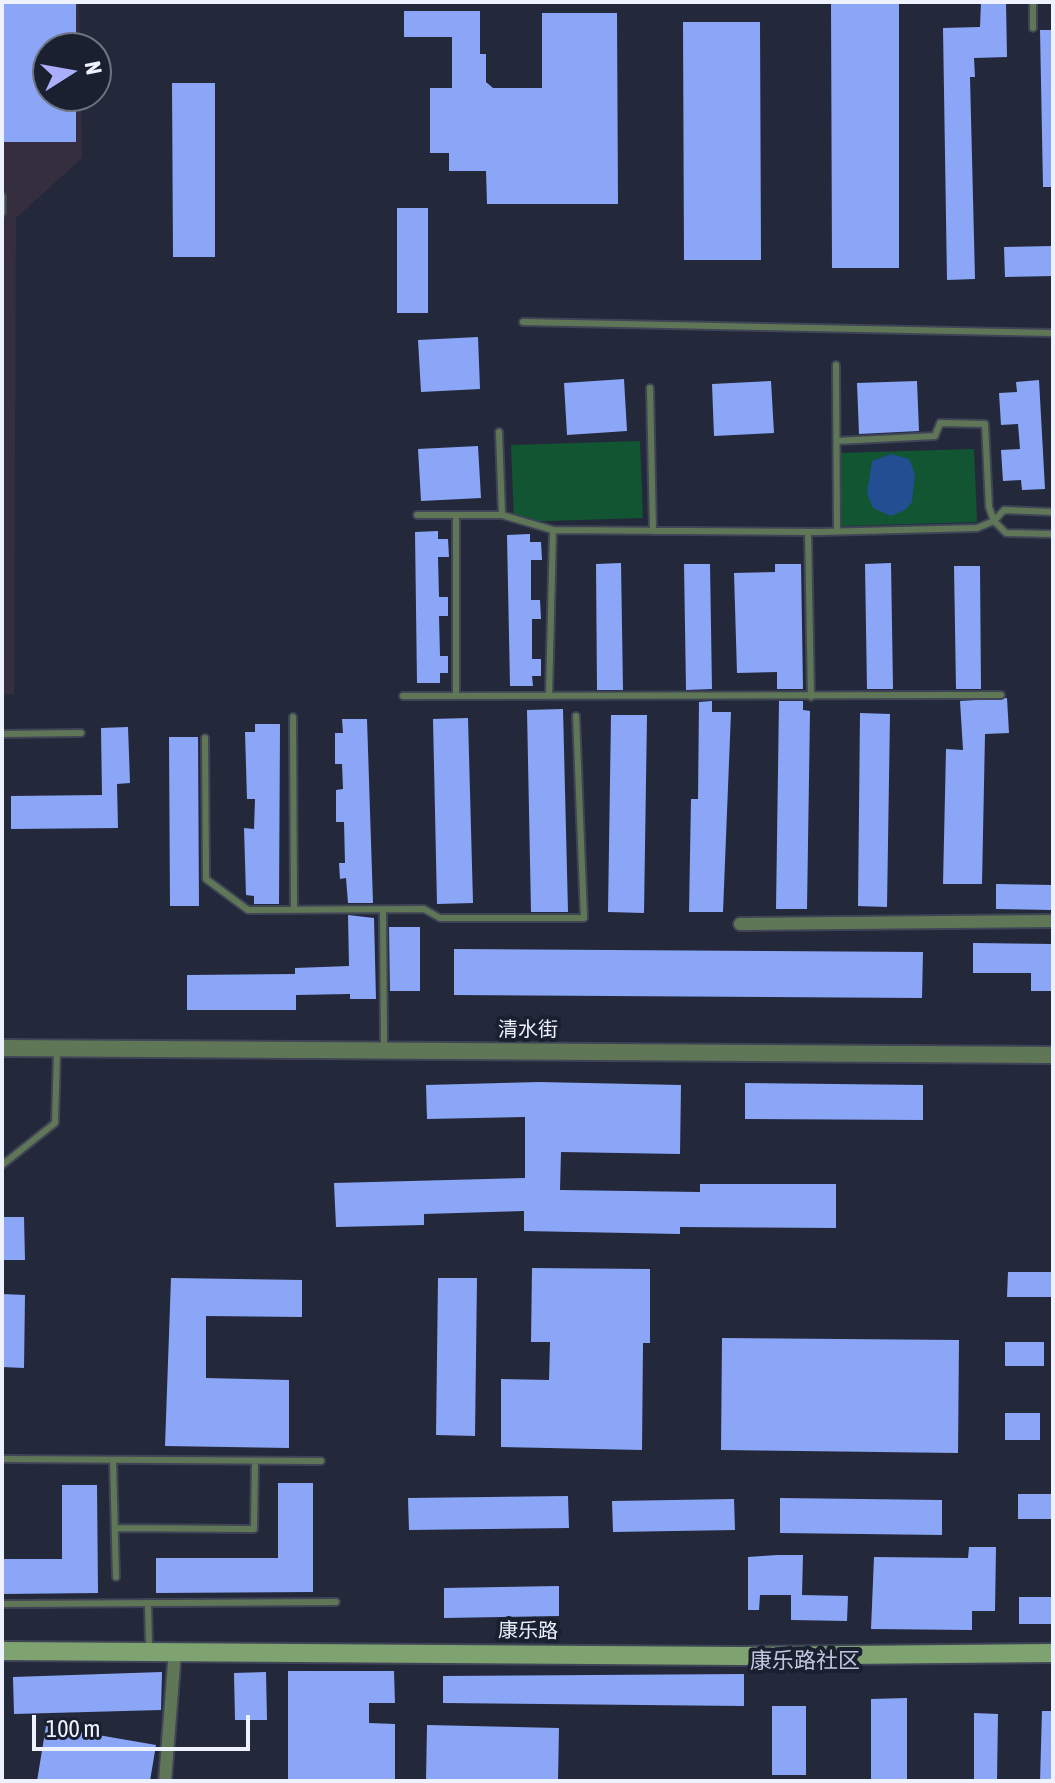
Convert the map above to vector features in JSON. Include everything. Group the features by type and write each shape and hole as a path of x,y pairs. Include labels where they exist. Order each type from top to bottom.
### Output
{"main road":[{"name":"康乐路","path":"2,1651 740,1656 1053,1653"}],"street":[{"path":"740,924 1053,921"},
{"name":"清水街","path":"2,1048 1053,1055"},
{"path":"165,1781 175,1651"}],"lane":[{"path":"1033,2 1033,28"},
{"path":"2,196 2,213"},
{"path":"523,322 1053,333"},
{"path":"836,365 837,531"},
{"path":"650,388 653,531"},
{"path":"837,441 935,436 940,423 985,424 989,507 994,521 1006,533 1053,534"},
{"path":"499,432 502,515"},
{"path":"417,515 502,515 553,530 808,532 977,528 994,521 1004,510 1053,512"},
{"path":"456,515 456,696"},
{"path":"549,696 553,530"},
{"path":"808,532 811,697"},
{"path":"403,696 1001,695"},
{"path":"205,738 206,879 248,910 424,909 440,918 584,918 576,716"},
{"path":"293,717 294,910"},
{"path":"2,734 81,733"},
{"path":"383,910 384,1049"},
{"path":"2,1165 55,1123 57,1047"},
{"path":"2,1459 321,1461"},
{"path":"113,1460 116,1577"},
{"path":"115,1528 254,1529 255,1461"},
{"path":"2,1604 336,1602"},
{"path":"148,1603 149,1651"}],"shaded area":[{"path":"2,2 79,2 80,32 32,32 32,112 81,112 82,158 16,218 14,694 2,695"}],"green space":[{"path":"640,441 643,518 514,522 511,445"},
{"path":"974,449 977,522 842,526 839,453"}],"water":[{"path":"891,454 909,459 915,474 912,502 905,510 891,516 873,508 867,493 872,461"}],"building":[{"path":"2,2 76,2 76,32 32,32 32,112 76,112 76,142 2,142"},
{"path":"981,2 1006,2 1007,57 974,58 975,77 970,77 975,279 947,280 943,28 980,27"},
{"path":"831,4 899,4 899,268 832,268"},
{"path":"404,11 480,11 480,54 486,54 486,82 493,88 542,88 542,13 617,13 618,204 487,204 486,171 449,171 449,153 430,153 430,88 452,88 452,37 404,37"},
{"path":"683,22 760,22 761,260 684,260"},
{"path":"1040,30 1053,30 1053,187 1043,187"},
{"path":"172,83 215,83 215,257 173,257"},
{"path":"397,208 428,208 428,313 397,313"},
{"path":"1053,246 1053,276 1005,277 1004,247"},
{"path":"478,337 480,389 421,392 418,340"},
{"path":"624,379 627,431 567,435 564,383"},
{"path":"1039,380 1045,489 1022,490 1021,480 1003,481 1001,450 1020,449 1018,424 1001,425 999,393 1017,392 1016,382"},
{"path":"771,381 774,433 714,436 712,384"},
{"path":"917,381 919,431 859,434 857,383"},
{"path":"478,446 481,498 421,501 418,449"},
{"path":"438,531 438,539 448,539 449,557 438,557 439,597 448,597 448,616 439,616 440,656 448,656 448,673 440,673 440,683 417,683 415,532"},
{"path":"530,534 530,542 541,542 542,560 531,560 531,600 540,600 541,619 532,619 532,659 541,659 541,676 532,676 533,686 510,686 507,535"},
{"path":"621,563 623,690 597,690 596,564"},
{"path":"891,563 893,689 867,689 865,564"},
{"path":"684,564 710,564 712,689 686,690"},
{"path":"775,564 801,564 803,689 777,689 777,672 737,673 734,573 775,572"},
{"path":"954,566 980,566 981,689 956,689"},
{"path":"1007,698 1009,733 985,734 982,884 943,884 946,749 963,750 960,701"},
{"path":"712,701 712,712 731,712 723,912 689,912 691,799 698,799 699,702"},
{"path":"779,701 803,701 803,710 810,711 807,909 776,909"},
{"path":"563,709 568,912 531,912 527,710"},
{"path":"860,713 890,714 887,907 858,906"},
{"path":"611,715 647,715 644,913 608,912"},
{"path":"468,718 473,903 437,904 433,719"},
{"path":"342,719 367,719 373,903 348,903 346,878 340,879 339,863 345,863 344,822 336,822 336,790 343,789 342,764 335,764 335,733 343,733"},
{"path":"255,724 280,724 279,904 254,904 254,896 246,895 244,828 254,829 255,799 247,799 245,732 255,732"},
{"path":"128,727 130,783 117,784 118,828 11,829 11,796 102,795 101,728"},
{"path":"169,737 198,737 199,906 170,906"},
{"path":"996,884 1053,885 1053,910 996,909"},
{"path":"348,915 374,918 376,999 350,999 350,994 296,995 296,1010 187,1010 187,975 295,974 295,968 349,966"},
{"path":"389,927 420,927 420,991 390,991"},
{"path":"973,943 1053,944 1053,991 1031,991 1031,973 973,973"},
{"path":"454,949 923,952 922,998 454,995"},
{"path":"539,1082 681,1085 680,1154 561,1152 560,1190 700,1192 700,1184 836,1184 836,1228 680,1227 680,1234 524,1231 524,1211 424,1214 424,1225 336,1227 334,1183 525,1178 525,1117 427,1119 426,1085"},
{"path":"745,1083 923,1085 923,1120 745,1119"},
{"path":"2,1217 24,1217 25,1260 2,1260"},
{"path":"532,1268 650,1269 650,1343 643,1343 642,1450 501,1447 501,1379 549,1380 550,1342 531,1342"},
{"path":"1008,1272 1053,1272 1053,1297 1007,1297"},
{"path":"171,1278 302,1280 302,1317 206,1316 206,1378 289,1380 289,1448 165,1446"},
{"path":"438,1278 477,1278 475,1436 436,1435"},
{"path":"2,1294 25,1295 24,1368 2,1367"},
{"path":"722,1338 959,1340 958,1453 721,1450"},
{"path":"1005,1342 1044,1342 1044,1366 1005,1366"},
{"path":"1005,1413 1040,1413 1040,1440 1005,1440"},
{"path":"278,1483 313,1483 313,1592 156,1593 156,1558 278,1558"},
{"path":"62,1485 97,1485 98,1593 2,1594 2,1559 62,1559"},
{"path":"1018,1494 1053,1494 1053,1519 1018,1519"},
{"path":"568,1496 569,1528 409,1530 408,1498"},
{"path":"780,1498 942,1500 942,1535 780,1533"},
{"path":"734,1499 735,1530 613,1532 612,1501"},
{"path":"969,1547 996,1547 995,1611 972,1611 972,1630 871,1629 874,1557 968,1558"},
{"path":"803,1555 802,1595 848,1596 847,1621 791,1620 791,1595 760,1595 759,1610 748,1610 748,1557"},
{"path":"559,1586 559,1616 444,1618 444,1588"},
{"path":"1019,1597 1053,1597 1053,1624 1019,1624"},
{"path":"288,1671 394,1671 395,1703 369,1703 369,1723 395,1724 395,1781 288,1781"},
{"path":"162,1672 161,1710 14,1714 13,1677"},
{"path":"266,1672 267,1720 235,1720 234,1673"},
{"path":"744,1674 744,1706 443,1703 443,1676"},
{"path":"907,1698 907,1781 871,1781 871,1699"},
{"path":"772,1706 806,1706 806,1775 772,1775"},
{"path":"1042,1711 1053,1711 1053,1781 1040,1781"},
{"path":"974,1713 998,1714 997,1781 974,1781"},
{"path":"427,1725 559,1728 558,1781 426,1781"},
{"path":"46,1726 156,1745 150,1781 37,1781"}],"district":[{"name":"康乐路社区","path":"805,1661"}]}
